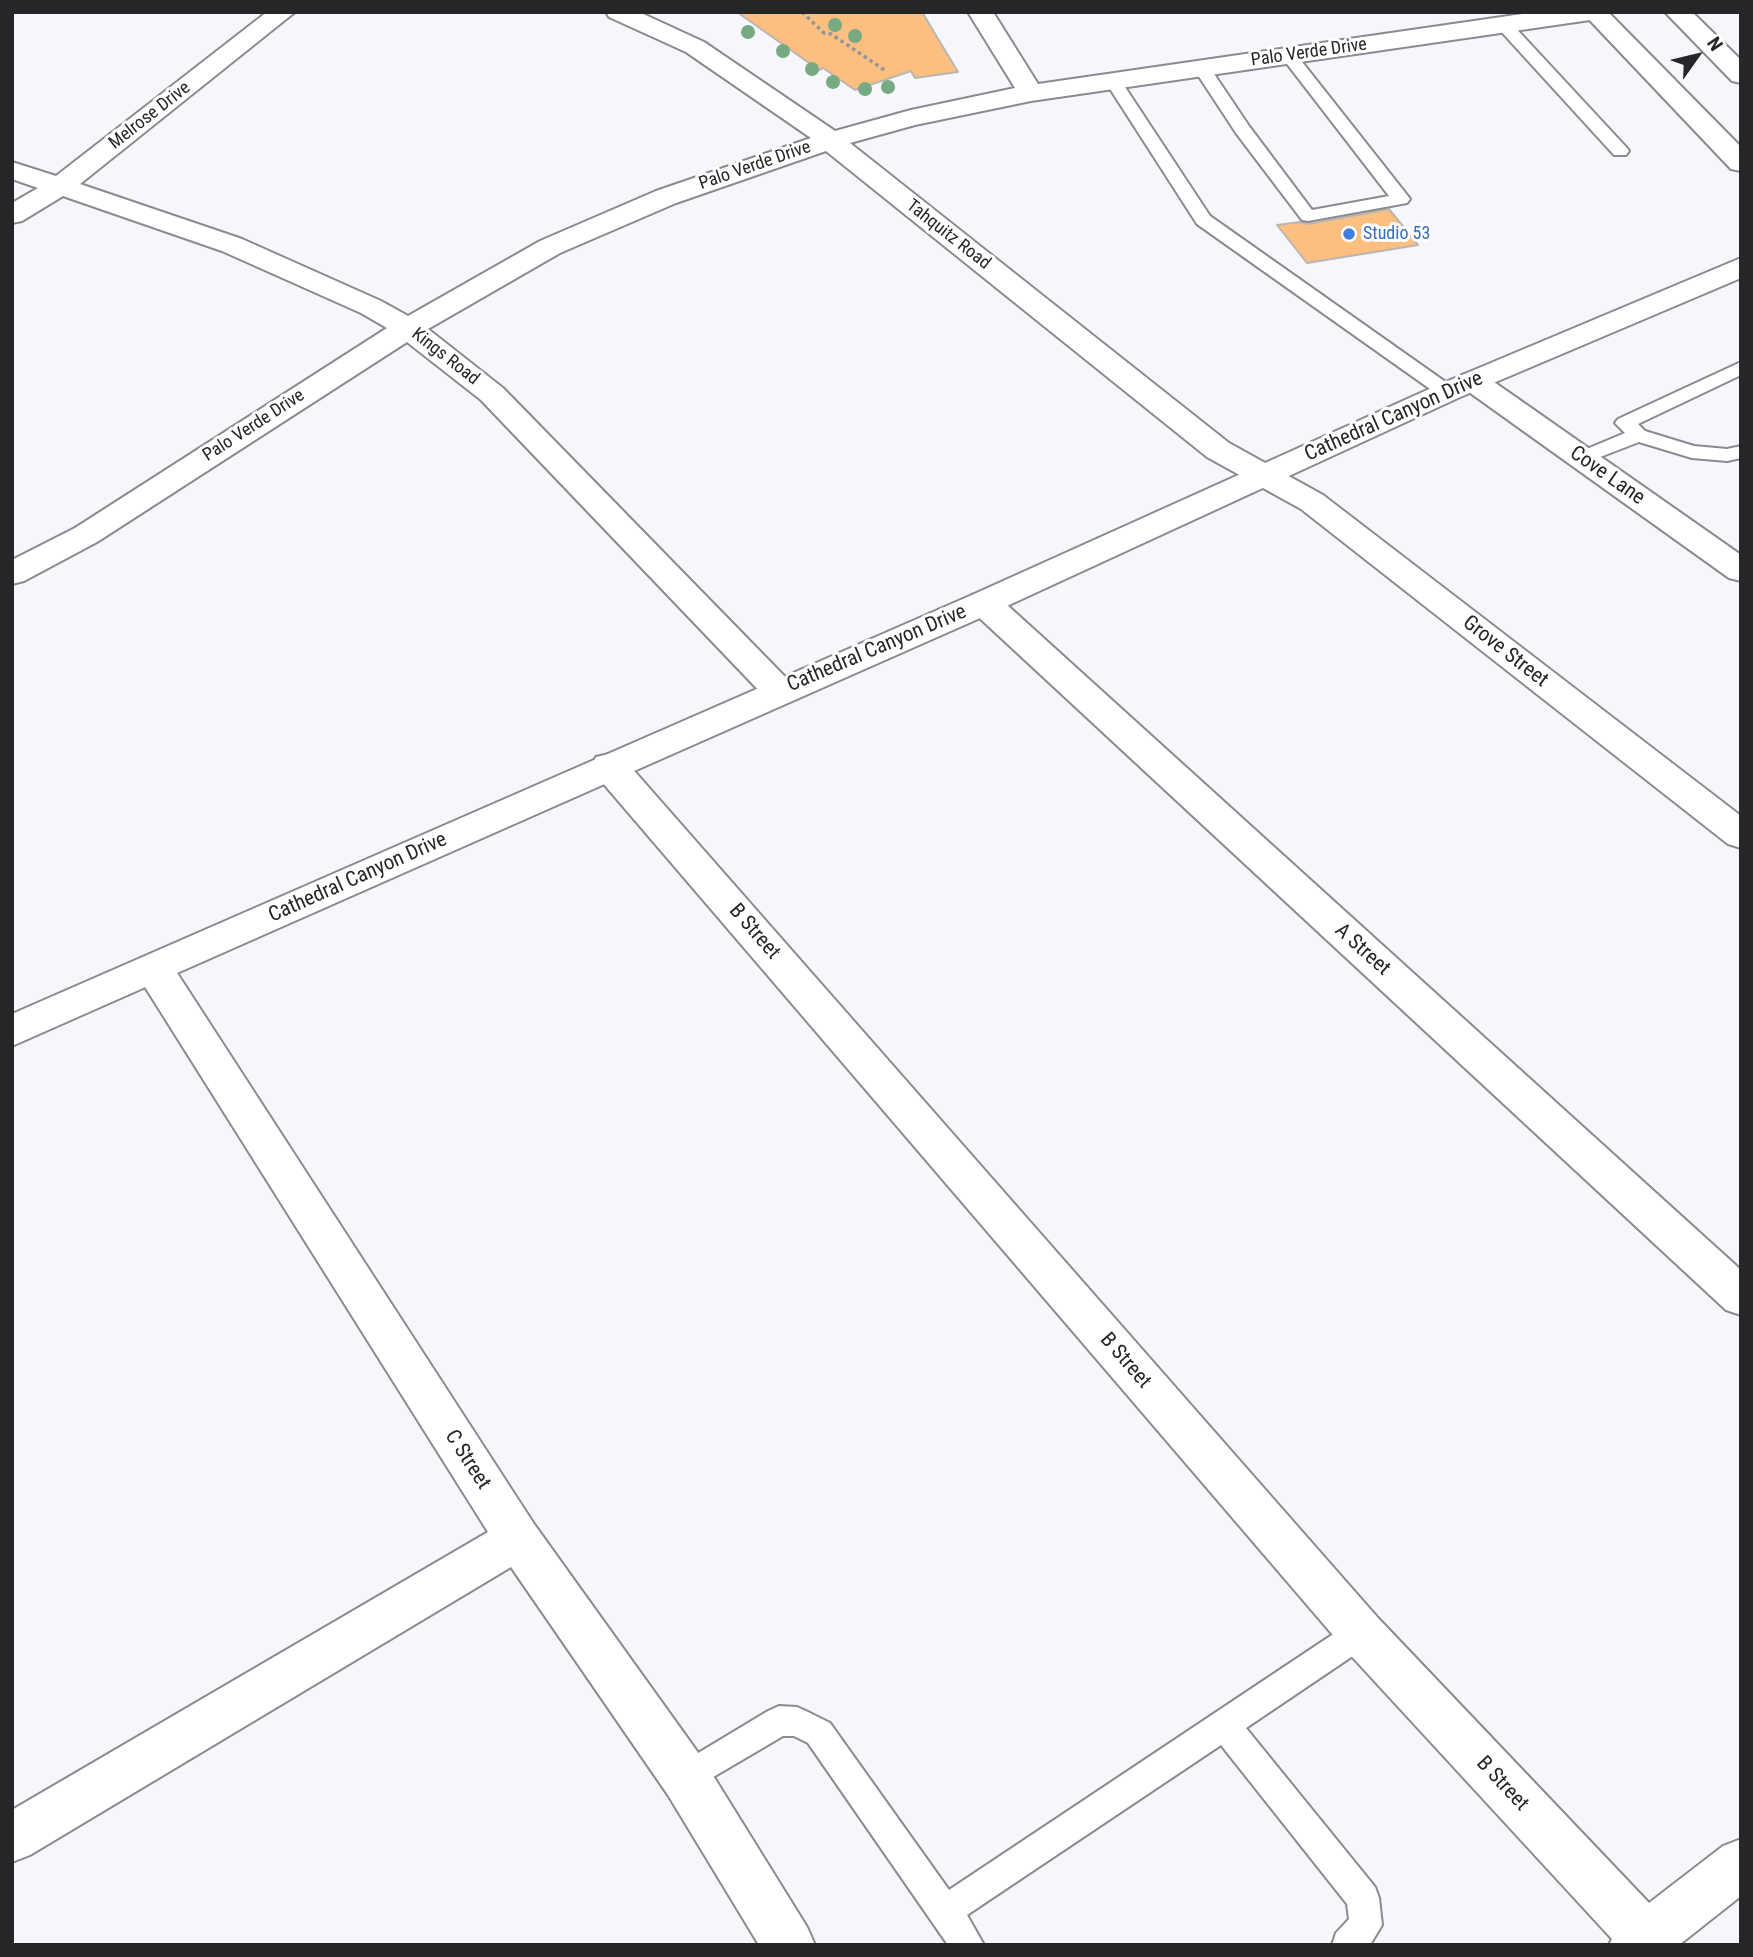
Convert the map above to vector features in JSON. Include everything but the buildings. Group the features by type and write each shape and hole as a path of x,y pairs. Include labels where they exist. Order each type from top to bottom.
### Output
{"street":[{"name":"Melrose Drive","path":"12,215 60,187 284,12"},
{"name":"Tahquitz Road","path":"618,12 695,47 766,94 1218,450 1265,476"},
{"path":"980,12 1031,93"},
{"name":"Palo Verde Drive","path":"12,574 86,535 408,328 550,247 666,197 829,141 911,118 1031,93 1592,12"},
{"path":"1592,12 1741,163"},
{"path":"1677,12 1741,75"},
{"name":"Kings Road","path":"12,170 232,245 370,307 408,328 492,394 779,691"},
{"name":"Cathedral Canyon Drive","path":"12,1031 984,603 1460,386 1741,267"},
{"name":"Cove Lane","path":"1460,386 1582,458 1741,571"},
{"name":"Grove Street","path":"1265,476 1312,502 1741,835"},
{"name":"A Street","path":"984,603 1741,1297"},
{"name":"B Street","path":"609,766 1361,1633 1644,1942"},
{"name":"C Street","path":"154,969 518,1539 686,1778 789,1945"},
{"path":"12,1838 518,1539"},
{"path":"1644,1942 1741,1864"}],"lane":[{"path":"1504,25 1620,151"},
{"path":"1202,69 1242,129 1308,216 1401,199 1289,56"},
{"path":"1113,81 1203,220 1460,386"},
{"path":"1741,368 1625,423 1638,435 1692,452 1727,455 1741,452"},
{"path":"1582,458 1638,435"},
{"path":"944,1912 1361,1633"},
{"path":"686,1778 779,1720 797,1721 819,1733 968,1945"},
{"path":"1224,1726 1363,1898 1366,1925 1348,1945"}],"path":[{"path":"802,12 824,33 831,34 886,71"}],"place":[{"name":"Studio 53","path":"1349,234"}]}
